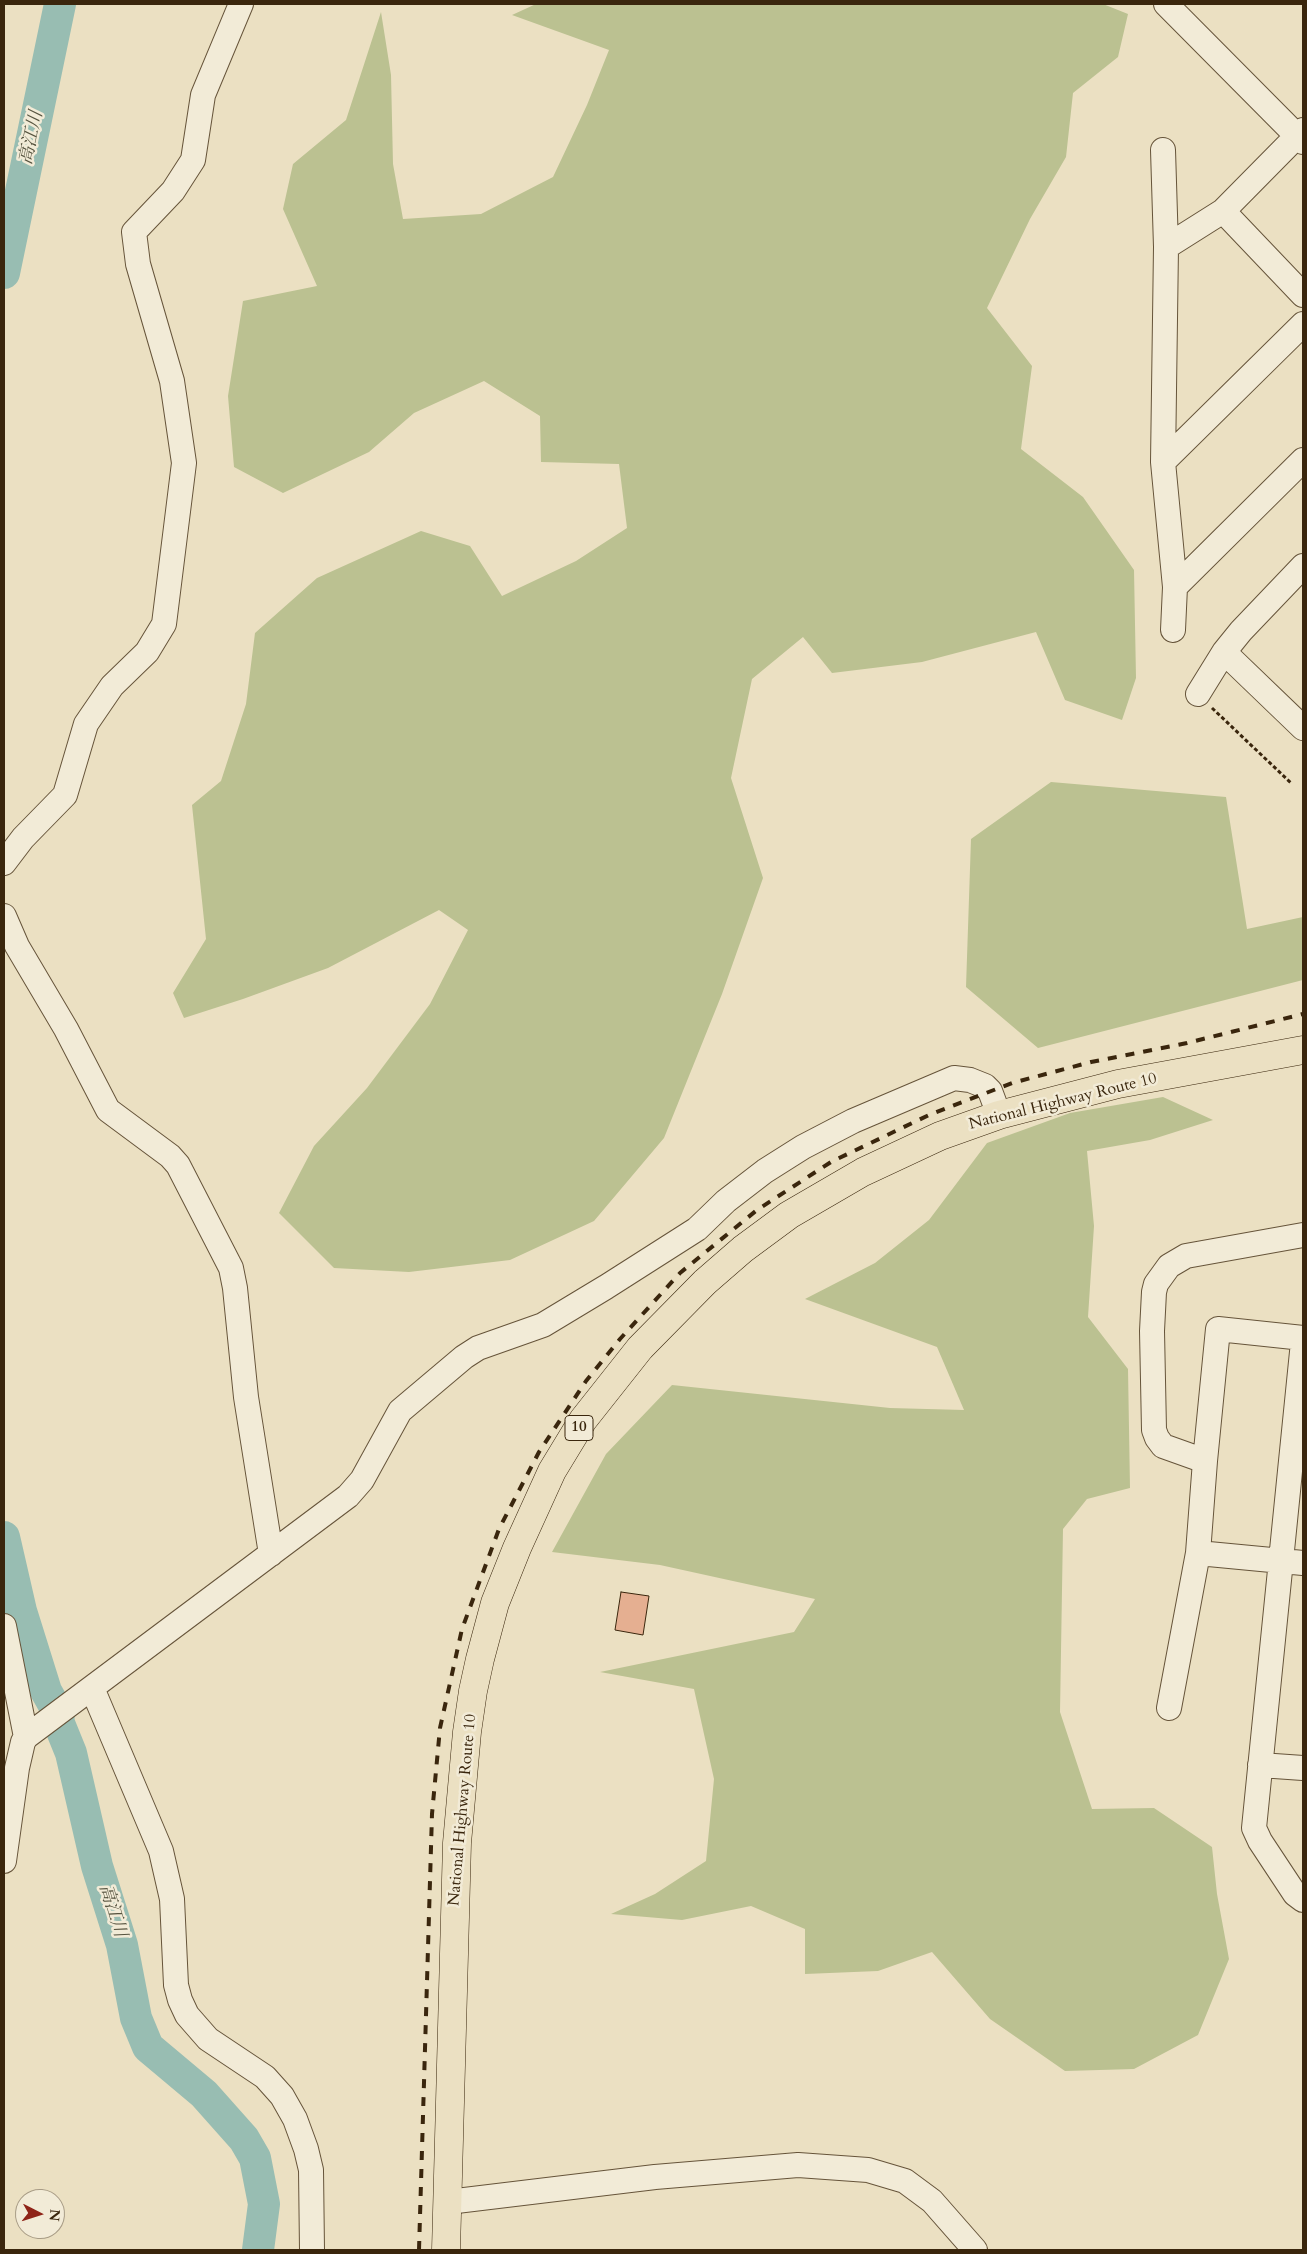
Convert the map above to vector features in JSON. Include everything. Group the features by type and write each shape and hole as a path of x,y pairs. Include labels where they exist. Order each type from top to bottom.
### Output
{"highway":[{"name":"National Highway Route 10","path":"446,2250 456,1852 467,1732 480,1659 493,1611 538,1498 583,1420 622,1369 687,1299 743,1249 803,1206 863,1172 932,1139 999,1115 1118,1084 1303,1050"}],"street":[{"path":"4,864 23,838 65,795 86,724 112,686 147,652 164,624 184,463 172,380 138,264 134,232 173,191 193,160 203,95 241,4"},
{"path":"1166,4 1301,136 1224,211 1166,247"},
{"path":"1163,150 1166,247 1163,462 1175,587 1173,630"},
{"path":"1224,211 1303,295"},
{"path":"1163,462 1303,324"},
{"path":"1175,587 1303,460"},
{"path":"1198,694 1224,652 1261,609 1303,566"},
{"path":"1224,652 1303,728"},
{"path":"4,916 17,946 66,1029 108,1110 170,1156 178,1165 230,1268 235,1288 246,1398 271,1554"},
{"path":"26,1737 356,1488 400,1411 464,1357 478,1348 521,1334 543,1324 685,1238 703,1225 726,1201 749,1182 803,1147 853,1121 954,1078 970,1080 985,1086 990,1091 999,1115"},
{"path":"1205,1461 1163,1446 1154,1430 1152,1331 1153,1298 1156,1284 1169,1266 1186,1256 1303,1234"},
{"path":"1169,1708 1198,1553 1218,1329 1303,1338"},
{"path":"1303,1342 1292,1562 1260,1765 1254,1828 1260,1841 1295,1894 1303,1900"},
{"path":"1198,1553 1292,1562"},
{"path":"4,1626 26,1737 17,1768 4,1861"},
{"path":"92,1688 161,1850 172,1899 176,1985 187,2015 208,2039 265,2077 282,2096 295,2119 306,2149 311,2170 313,2202 312,2250"},
{"path":"1260,1765 1303,1768"},
{"path":"448,2202 655,2177 798,2165 868,2170 905,2181 932,2201 976,2250"}],"path":[{"path":"1198,694 1291,783"}],"green space":[{"path":"536,4 1103,4 1128,14 1118,57 1073,93 1066,157 1030,219 987,308 1032,366 1021,449 1083,497 1134,570 1136,678 1122,720 1065,700 1036,632 922,662 832,673 803,637 752,679 731,778 763,878 722,994 664,1138 594,1221 510,1260 409,1272 334,1268 279,1213 314,1146 367,1088 430,1004 468,930 439,910 328,968 184,1018 173,993 206,939 192,805 221,781 246,704 255,633 317,578 421,531 470,546 502,596 576,561 627,528 619,464 541,462 540,416 484,381 414,413 369,452 283,493 234,467 228,396 243,301 317,286 283,209 293,164 346,120 381,12 391,75 393,164 403,219 481,214 553,177 587,105 609,50 512,15"},
{"path":"1051,782 1226,797 1247,929 1303,917 1303,980 1038,1048 966,987 971,839"},
{"path":"1163,1097 1213,1120 1150,1140 1087,1151 1094,1226 1088,1317 1128,1369 1130,1488 1087,1499 1063,1529 1060,1712 1092,1809 1154,1808 1212,1847 1217,1894 1229,1959 1198,2035 1134,2069 1065,2071 990,2019 932,1952 878,1971 805,1974 805,1929 751,1906 682,1920 611,1914 655,1894 706,1861 714,1779 694,1689 600,1672 794,1632 815,1599 660,1565 552,1552 606,1454 672,1385 890,1408 964,1410 937,1347 805,1299 875,1263 929,1220 987,1143 1070,1113"}],"building":[{"path":"621,1592 649,1596 643,1635 615,1630"}],"waterway":[{"name":"高江川","path":"4,273 60,4"},
{"name":"高江川","path":"4,1537 21,1611 46,1691 59,1714 58,1721 71,1753 97,1866 122,1945 136,2018 148,2047 204,2094 244,2139 255,2158 264,2204 258,2250"}],"railway":[{"path":"419,2250 432,1814 440,1728 462,1629 499,1529 539,1452 586,1381 620,1339 680,1273 757,1210 831,1162 929,1115 1012,1083 1091,1062 1187,1043 1303,1014"}]}
